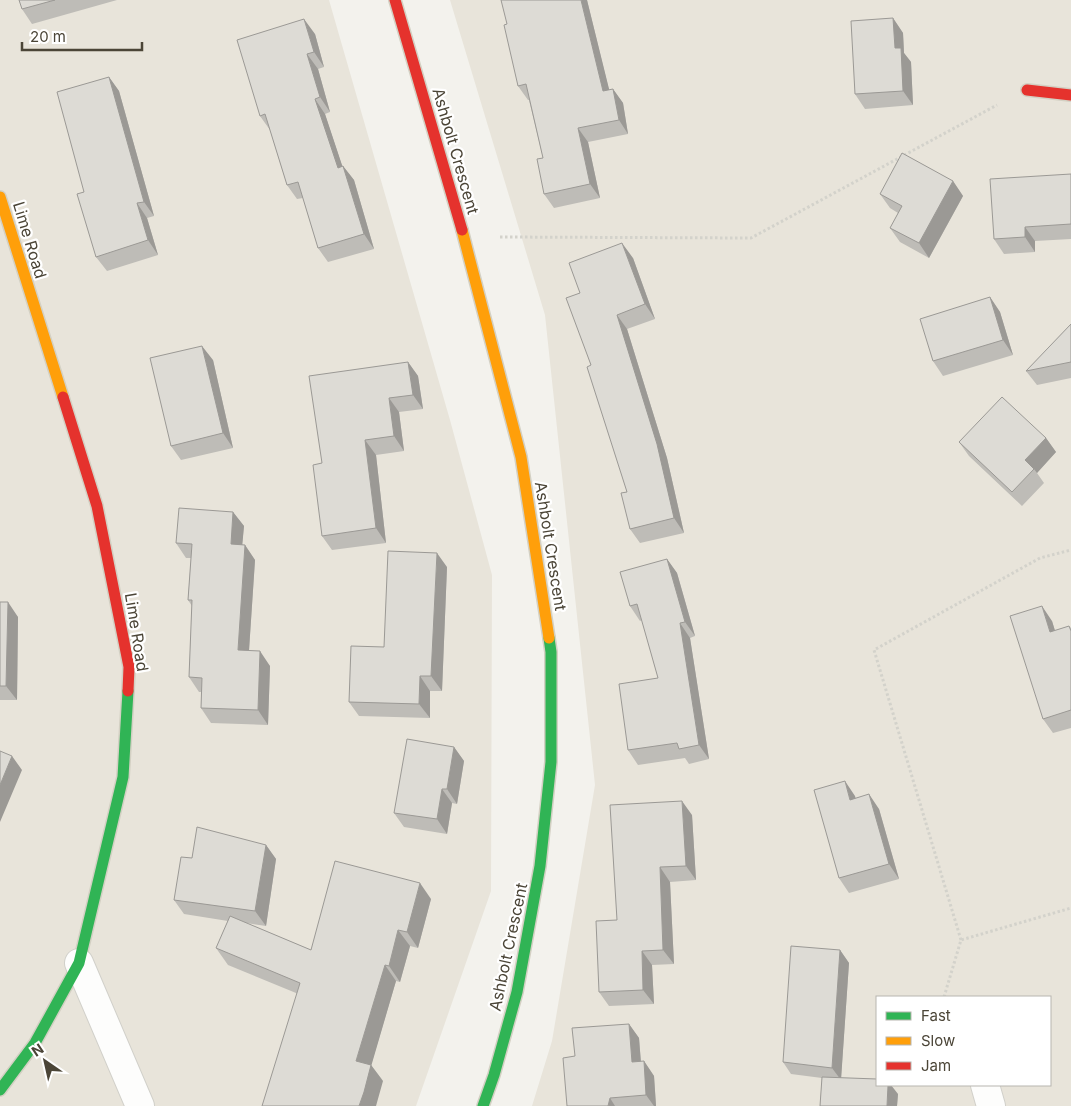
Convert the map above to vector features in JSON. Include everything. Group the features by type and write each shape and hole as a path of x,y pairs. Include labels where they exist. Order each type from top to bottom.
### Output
{"street":[{"name":"Ashbolt Crescent","path":"395,0 464,237 521,457 551,652 551,762 540,866 517,992 494,1075 483,1106"},
{"path":"1027,90 1071,95"},
{"name":"Lime Road","path":"0,197 97,506 129,667 123,777 79,964 35,1043 0,1090"},
{"path":"79,964 140,1106"},
{"path":"985,1086 991,1106"}],"path":[{"path":"464,237 751,238 974,116 1027,90"},
{"path":"944,996 961,940 874,650 1040,558 1071,550"},
{"path":"961,940 1071,908"}],"shaded area":[{"path":"0,0 329,0 450,420 492,575 491,891 416,1106 0,1106"},
{"path":"450,0 1071,0 1071,1106 532,1106 552,1041 595,785 545,315"}],"building":[{"path":"19,0 55,0 22,9"},
{"path":"501,0 581,0 603,91 613,89 619,120 578,128 590,184 544,194 537,159 543,158 526,84 518,86 504,25 507,24"},
{"path":"893,18 895,48 901,48 903,91 855,94 851,21"},
{"path":"304,19 314,52 307,54 320,97 315,99 338,168 343,166 364,234 318,248 298,182 287,185 265,114 260,116 237,40"},
{"path":"109,77 144,202 137,203 148,240 96,257 77,194 84,192 57,92"},
{"path":"902,153 953,181 919,243 890,228 902,206 880,194"},
{"path":"1071,174 1071,224 1025,227 1025,237 994,239 990,179"},
{"path":"622,243 645,304 617,315 657,444 674,518 630,529 621,493 627,492 587,367 591,365 566,298 580,293 569,263"},
{"path":"990,297 1003,340 933,361 920,319"},
{"path":"1071,324 1071,362 1026,371"},
{"path":"202,346 223,433 171,446 150,358"},
{"path":"408,362 413,395 389,398 394,436 365,440 376,528 322,536 313,465 322,463 309,376"},
{"path":"1002,397 1046,438 1025,460 1034,469 1012,492 959,442"},
{"path":"179,508 233,512 231,544 245,545 238,650 260,651 258,710 201,708 202,678 189,677 192,600 188,600 192,544 176,543"},
{"path":"388,551 437,553 431,676 420,676 419,704 349,702 351,646 384,647"},
{"path":"667,559 685,622 680,623 699,745 679,749 677,743 628,750 619,684 658,678 637,604 630,606 620,572"},
{"path":"0,602 8,602 6,686 0,686"},
{"path":"1042,606 1050,632 1069,626 1071,631 1071,710 1043,719 1010,616"},
{"path":"407,739 454,747 447,789 442,789 437,819 394,813"},
{"path":"0,751 12,756 0,785"},
{"path":"845,781 850,800 869,794 889,864 839,878 814,790"},
{"path":"682,801 686,866 660,867 663,950 642,951 643,990 599,992 596,921 617,920 610,805"},
{"path":"197,827 266,845 255,911 174,900 181,857 192,858"},
{"path":"335,861 420,883 407,932 398,930 389,966 385,965 356,1061 371,1065 364,1092 359,1106 262,1106 300,983 216,948 230,916 311,950"},
{"path":"791,946 840,950 832,1068 783,1062"},
{"path":"629,1024 632,1062 644,1061 646,1095 610,1098 608,1106 567,1106 563,1058 575,1056 572,1028"},
{"path":"822,1077 876,1079 876,1086 888,1086 887,1106 820,1106"}],"traffic: fast":[{"path":"483,1106 494,1075 517,992 540,866 551,762 551,652 549,638"},
{"path":"0,1090 35,1043 79,963 123,777 128,691"}],"traffic: slow":[{"path":"0,197 63,397"},
{"path":"462,230 521,457 549,638"}],"traffic: jam":[{"path":"395,0 462,230"},
{"path":"1027,90 1071,95"},
{"path":"63,397 97,506 129,667 128,691"}]}
